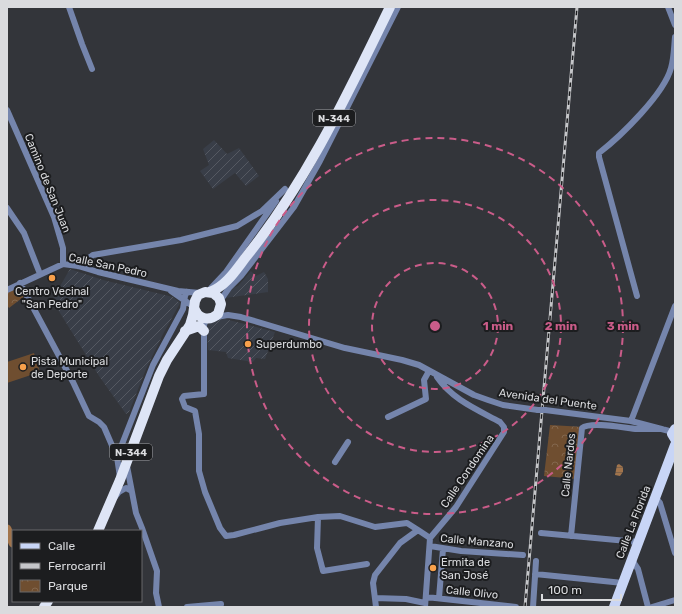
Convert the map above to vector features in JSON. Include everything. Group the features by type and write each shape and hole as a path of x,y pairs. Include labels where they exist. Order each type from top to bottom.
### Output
{"highway":[{"name":"N-344","path":"209,318 220,311 220,302 224,287 260,239 302,178 390,7"},
{"path":"187,328 195,301 205,293 222,286 231,276"},
{"path":"205,293 216,295 220,302"},
{"path":"194,307 198,314 209,318"},
{"path":"187,328 197,321 209,318"},
{"path":"187,328 198,326 204,331"},
{"name":"N-344","path":"98,530 112,501 159,376 187,328"}],"main road":[{"name":"Calle La Florida","path":"614,607 675,445"}],"street":[{"path":"69,7 92,69"},
{"path":"220,302 229,288 241,276 294,207 320,161 398,7"},
{"path":"668,7 675,25"},
{"path":"637,296 601,164 600,153 614,142 663,87 671,68 675,37"},
{"name":"Camino de San Juan","path":"7,110 54,217 63,248 63,264"},
{"path":"78,266 93,255 181,240 237,226 262,211 285,189 226,272 205,293"},
{"path":"7,208 24,233 40,274"},
{"name":"Calle San Pedro","path":"7,290 63,264 78,266 162,287 187,292 205,293"},
{"path":"20,284 73,382 89,416 100,422 104,427 117,457 120,480"},
{"name":"Calle San Pedro","path":"162,287 194,307"},
{"path":"117,457 153,366 183,309 187,292"},
{"name":"Avenida del Puente","path":"220,302 227,310 241,317 345,348 419,365 474,395 503,405 631,421 674,433"},
{"path":"631,421 675,306"},
{"name":"Avenida del Puente","path":"209,318 223,315 241,317"},
{"path":"209,318 204,331 204,394 184,396 182,399 185,407 195,411 200,434 199,471 205,492 220,528 226,536 280,523 318,517 340,516 375,527 408,523 430,538 425,602"},
{"path":"388,418 426,399 424,380 429,371"},
{"name":"Calle Condomina","path":"430,538 456,506 504,432 504,426 500,422 465,403 445,389 435,375"},
{"name":"Calle Nardos","path":"572,536 582,428 587,425 638,429 662,429"},
{"path":"335,462 348,442"},
{"path":"117,457 121,456 133,444"},
{"path":"126,464 130,490 136,513 157,571 156,593 158,607"},
{"path":"112,501 119,492 126,488 130,490"},
{"path":"655,497 660,503 675,553"},
{"path":"318,517 317,548 323,571 367,564"},
{"path":"376,607 373,583 375,575 400,543 418,530"},
{"path":"541,533 638,542"},
{"name":"Calle Manzano","path":"430,546 523,555"},
{"path":"439,598 443,548"},
{"path":"632,560 638,569 648,607"},
{"path":"532,607 536,561"},
{"path":"429,562 442,563"},
{"path":"535,574 623,583"},
{"name":"Calle Olivo","path":"375,598 406,599 425,602 439,598 516,607"},
{"path":"652,607 675,600"},
{"path":"187,607 221,604"}],"shaded area":[{"path":"214,140 227,154 239,148 259,176 246,186 235,173 213,189 200,171 209,165 203,149"},
{"path":"70,269 103,280 173,297 180,303 146,369 129,412 126,414 99,376 52,300"},
{"path":"251,271 256,276 264,272 268,279 268,292 225,298 232,288 238,286"},
{"path":"221,318 275,332 265,359 256,358 253,362 228,358 226,352 208,350 207,323"},
{"path":"619,464 623,467 623,472 620,476 615,475 617,465"}],"green space":[{"path":"20,283 26,295 9,308 7,305 7,290"},
{"name":"Pista Municipal de Deporte","path":"34,353 40,372 7,383 7,362"},
{"path":"550,425 584,427 577,479 544,476"}],"waterway":[{"path":"7,529 12,541"}],"railway":[{"path":"525,607 577,7"}],"place":[{"name":"Centro Vecinal \"San Pedro\"","path":"52,278"},
{"name":"Superdumbo","path":"248,344"},
{"name":"Pista Municipal de Deporte","path":"23,367"},
{"name":"Ermita de San José","path":"433,568"}]}
